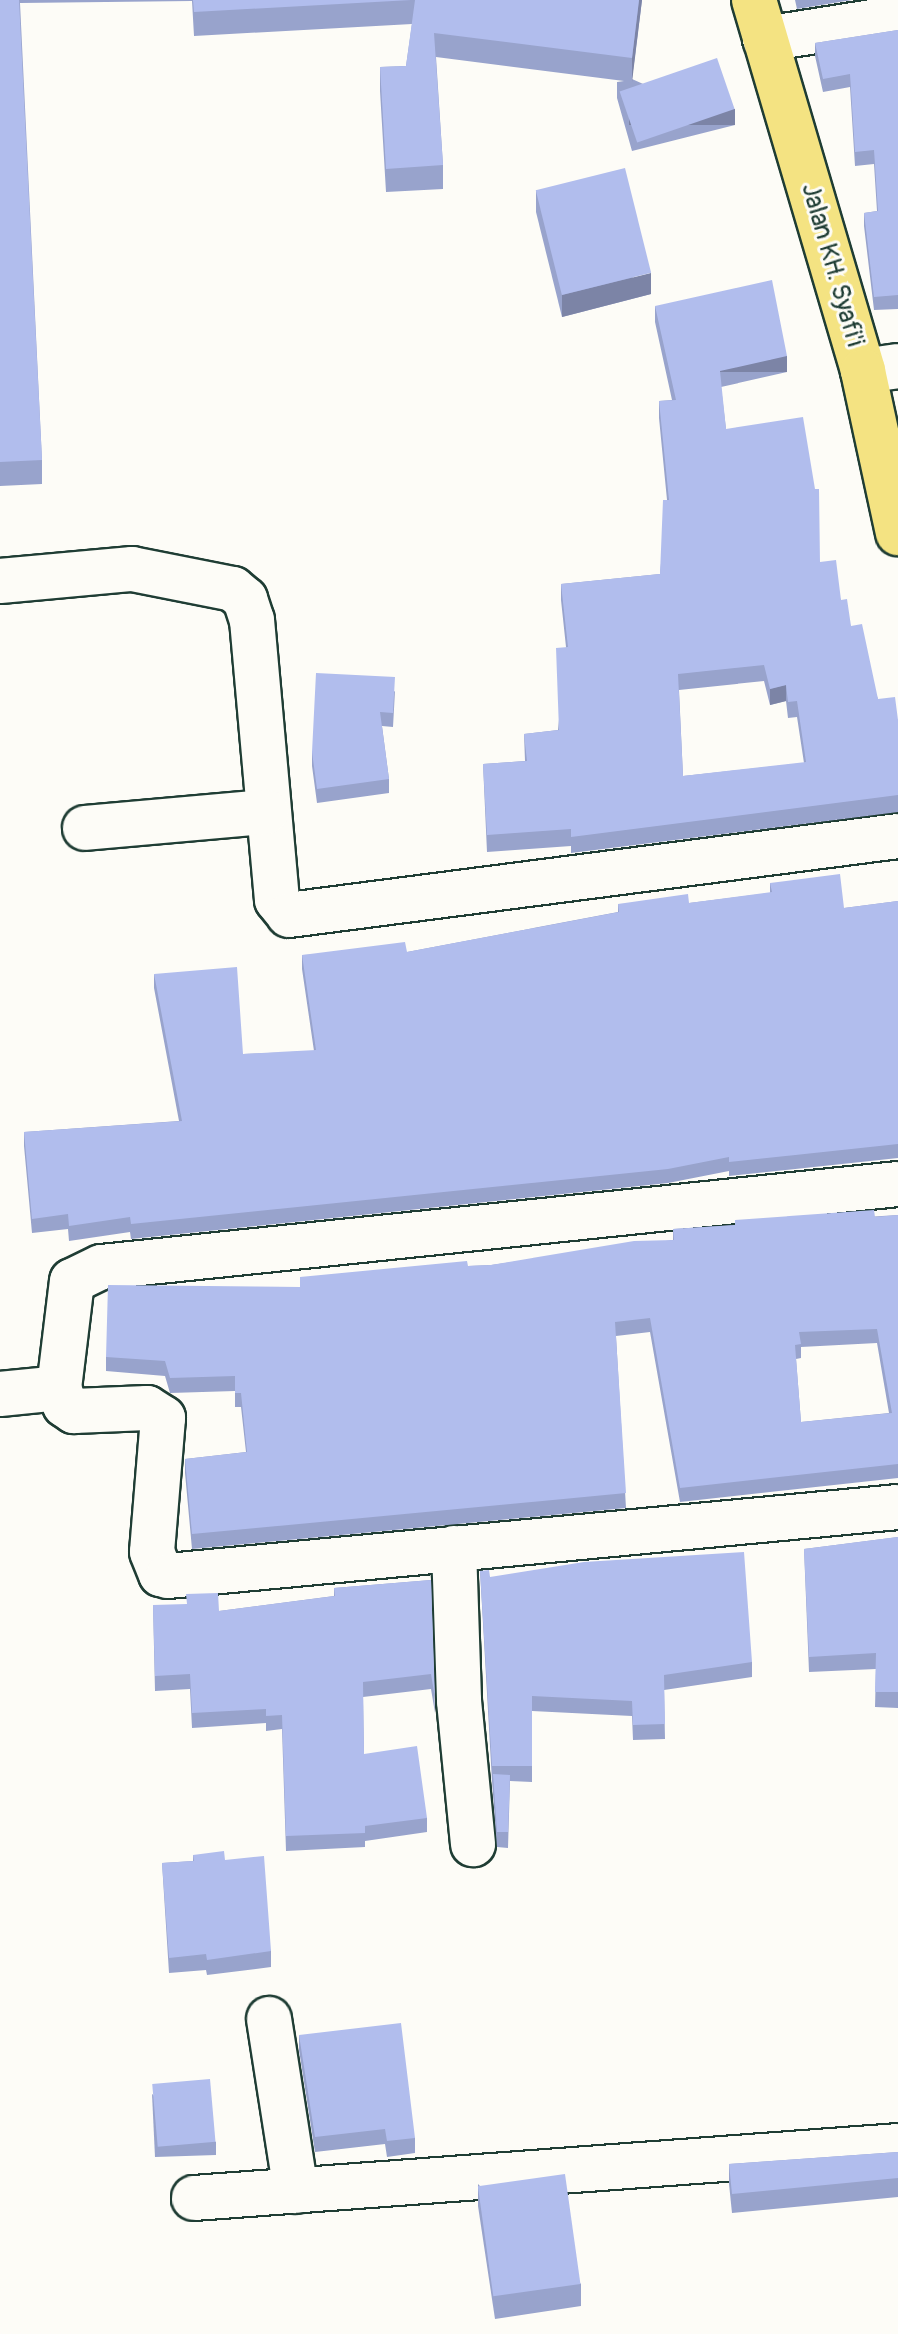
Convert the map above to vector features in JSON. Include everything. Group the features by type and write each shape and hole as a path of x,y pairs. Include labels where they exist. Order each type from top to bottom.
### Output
{"main road":[{"name":"Jalan KH. Syafi'i","path":"760,20 881,368 898,533"}],"street":[{"path":"760,20 898,18"},
{"path":"0,581 132,569 233,589 245,599 252,620 266,812 277,900 284,911 298,916 898,836"},
{"path":"85,828 266,812"},
{"path":"898,1184 101,1267 72,1281 59,1388 65,1405 74,1411 147,1408 163,1418 152,1552 161,1574 898,1507"},
{"path":"0,1394 59,1388"},
{"path":"454,1548 459,1701 473,1844"},
{"path":"269,2019 296,2191"},
{"path":"194,2198 898,2146"}],"building":[{"path":"0,0 19,0 42,460 0,462"},
{"path":"193,0 411,0 194,12"},
{"path":"415,0 639,0 632,58 434,33 443,165 386,169 380,67 406,66"},
{"path":"898,30 898,295 874,297 864,213 878,211 874,150 855,152 850,74 823,79 815,43"},
{"path":"717,58 735,109 637,143 620,92"},
{"path":"625,168 651,273 562,295 536,190"},
{"path":"772,280 787,356 720,371 726,429 803,417 815,489 819,489 820,562 836,560 841,600 847,599 851,626 862,624 878,699 895,697 898,795 571,837 571,829 487,835 483,764 527,761 524,734 559,730 556,648 568,647 561,584 660,574 663,500 669,500 659,401 676,400 655,306","holes":["764,665 770,689 786,685 788,702 797,701 806,762 683,776 678,674"]},
{"path":"316,673 395,677 393,713 380,712 389,779 317,789 312,752"},
{"path":"840,874 844,908 898,901 898,1144 729,1162 729,1157 668,1169 131,1224 130,1217 69,1226 68,1214 32,1219 24,1132 182,1121 154,974 237,967 243,1054 316,1050 302,955 405,942 407,952 619,912 618,904 688,894 689,903 772,892 770,883"},
{"path":"874,1210 875,1217 898,1215 898,1464 680,1488 650,1318 615,1322 626,1493 192,1534 185,1459 247,1452 241,1393 235,1393 235,1376 170,1378 165,1361 106,1357 108,1285 300,1287 300,1277 467,1261 468,1266 491,1265 634,1241 674,1240 673,1229 735,1225 735,1220","holes":["877,1329 892,1413 801,1422 795,1345 801,1344 799,1332"]},
{"path":"898,1537 898,1692 875,1692 876,1653 809,1657 804,1549"},
{"path":"744,1552 752,1662 664,1675 665,1724 633,1725 632,1701 532,1696 532,1766 492,1766 480,1571 489,1570 490,1577 584,1562"},
{"path":"431,1580 435,1698 431,1674 363,1682 364,1754 417,1746 427,1818 365,1826 365,1833 286,1836 282,1715 266,1716 266,1709 192,1713 190,1674 155,1676 153,1605 187,1604 186,1594 218,1593 219,1611 335,1596 334,1588"},
{"path":"493,1774 510,1775 508,1832 497,1832"},
{"path":"224,1851 225,1860 264,1856 271,1951 207,1960 206,1954 169,1958 162,1863 194,1861 193,1855"},
{"path":"401,2023 415,2138 387,2141 385,2129 315,2137 299,2035"},
{"path":"210,2079 215,2142 158,2147 152,2084"},
{"path":"898,2152 898,2178 732,2194 729,2164"},
{"path":"565,2174 580,2284 493,2296 478,2186"}]}
